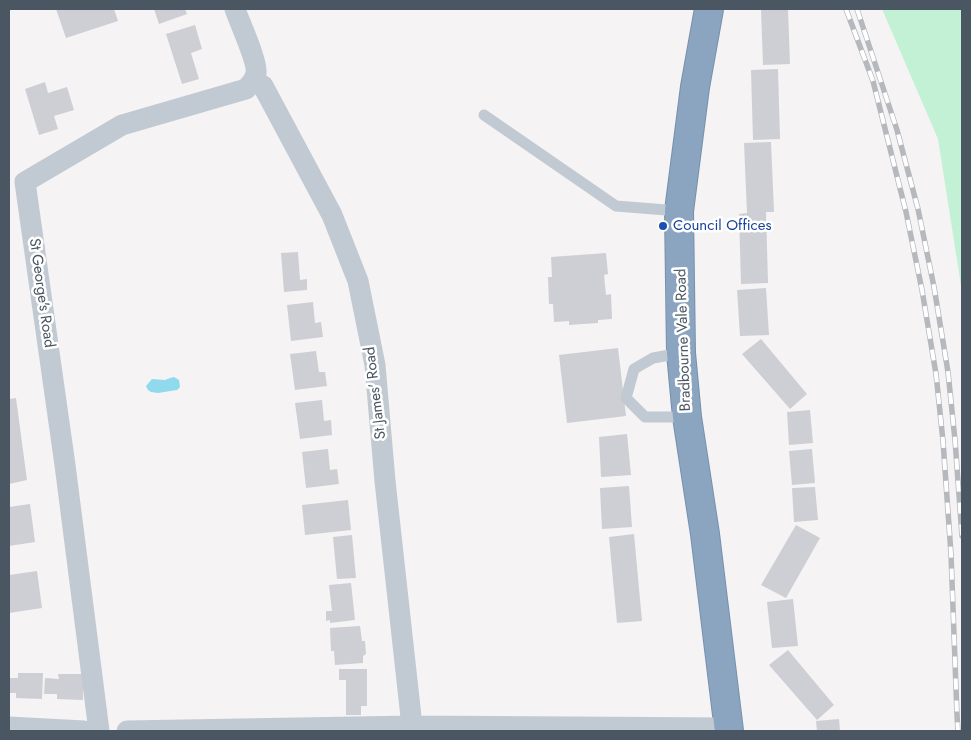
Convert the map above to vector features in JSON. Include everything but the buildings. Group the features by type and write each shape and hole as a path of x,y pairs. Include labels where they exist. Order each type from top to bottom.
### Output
{"highway":[{"name":"Bradbourne Vale Road","path":"709,9 695,87 680,212 681,353 687,417 729,730"}],"street":[{"path":"235,9 257,71 254,81"},
{"name":"St James' Road","path":"254,81 263,86 332,215 358,281 375,365 411,729"},
{"name":"St George's Road","path":"98,731 65,465 25,182 122,125 246,89 254,81"},
{"path":"9,727 84,731"},
{"path":"127,731 241,728 729,730"}],"lane":[{"path":"484,115 616,206 680,212"},
{"path":"681,353 654,358 634,369 626,398 645,417 687,417"}],"green space":[{"path":"882,9 962,9 962,292 938,139"}],"water":[{"path":"174,377 179,380 180,387 177,390 158,393 151,392 146,386 152,379 165,380"}],"railway":[{"path":"846,9 873,81 906,212 922,290 936,374 951,554 958,731"},
{"path":"857,9 897,130 918,209 934,287 948,372 962,536"}],"place":[{"name":"Council Offices","path":"663,226"}]}
